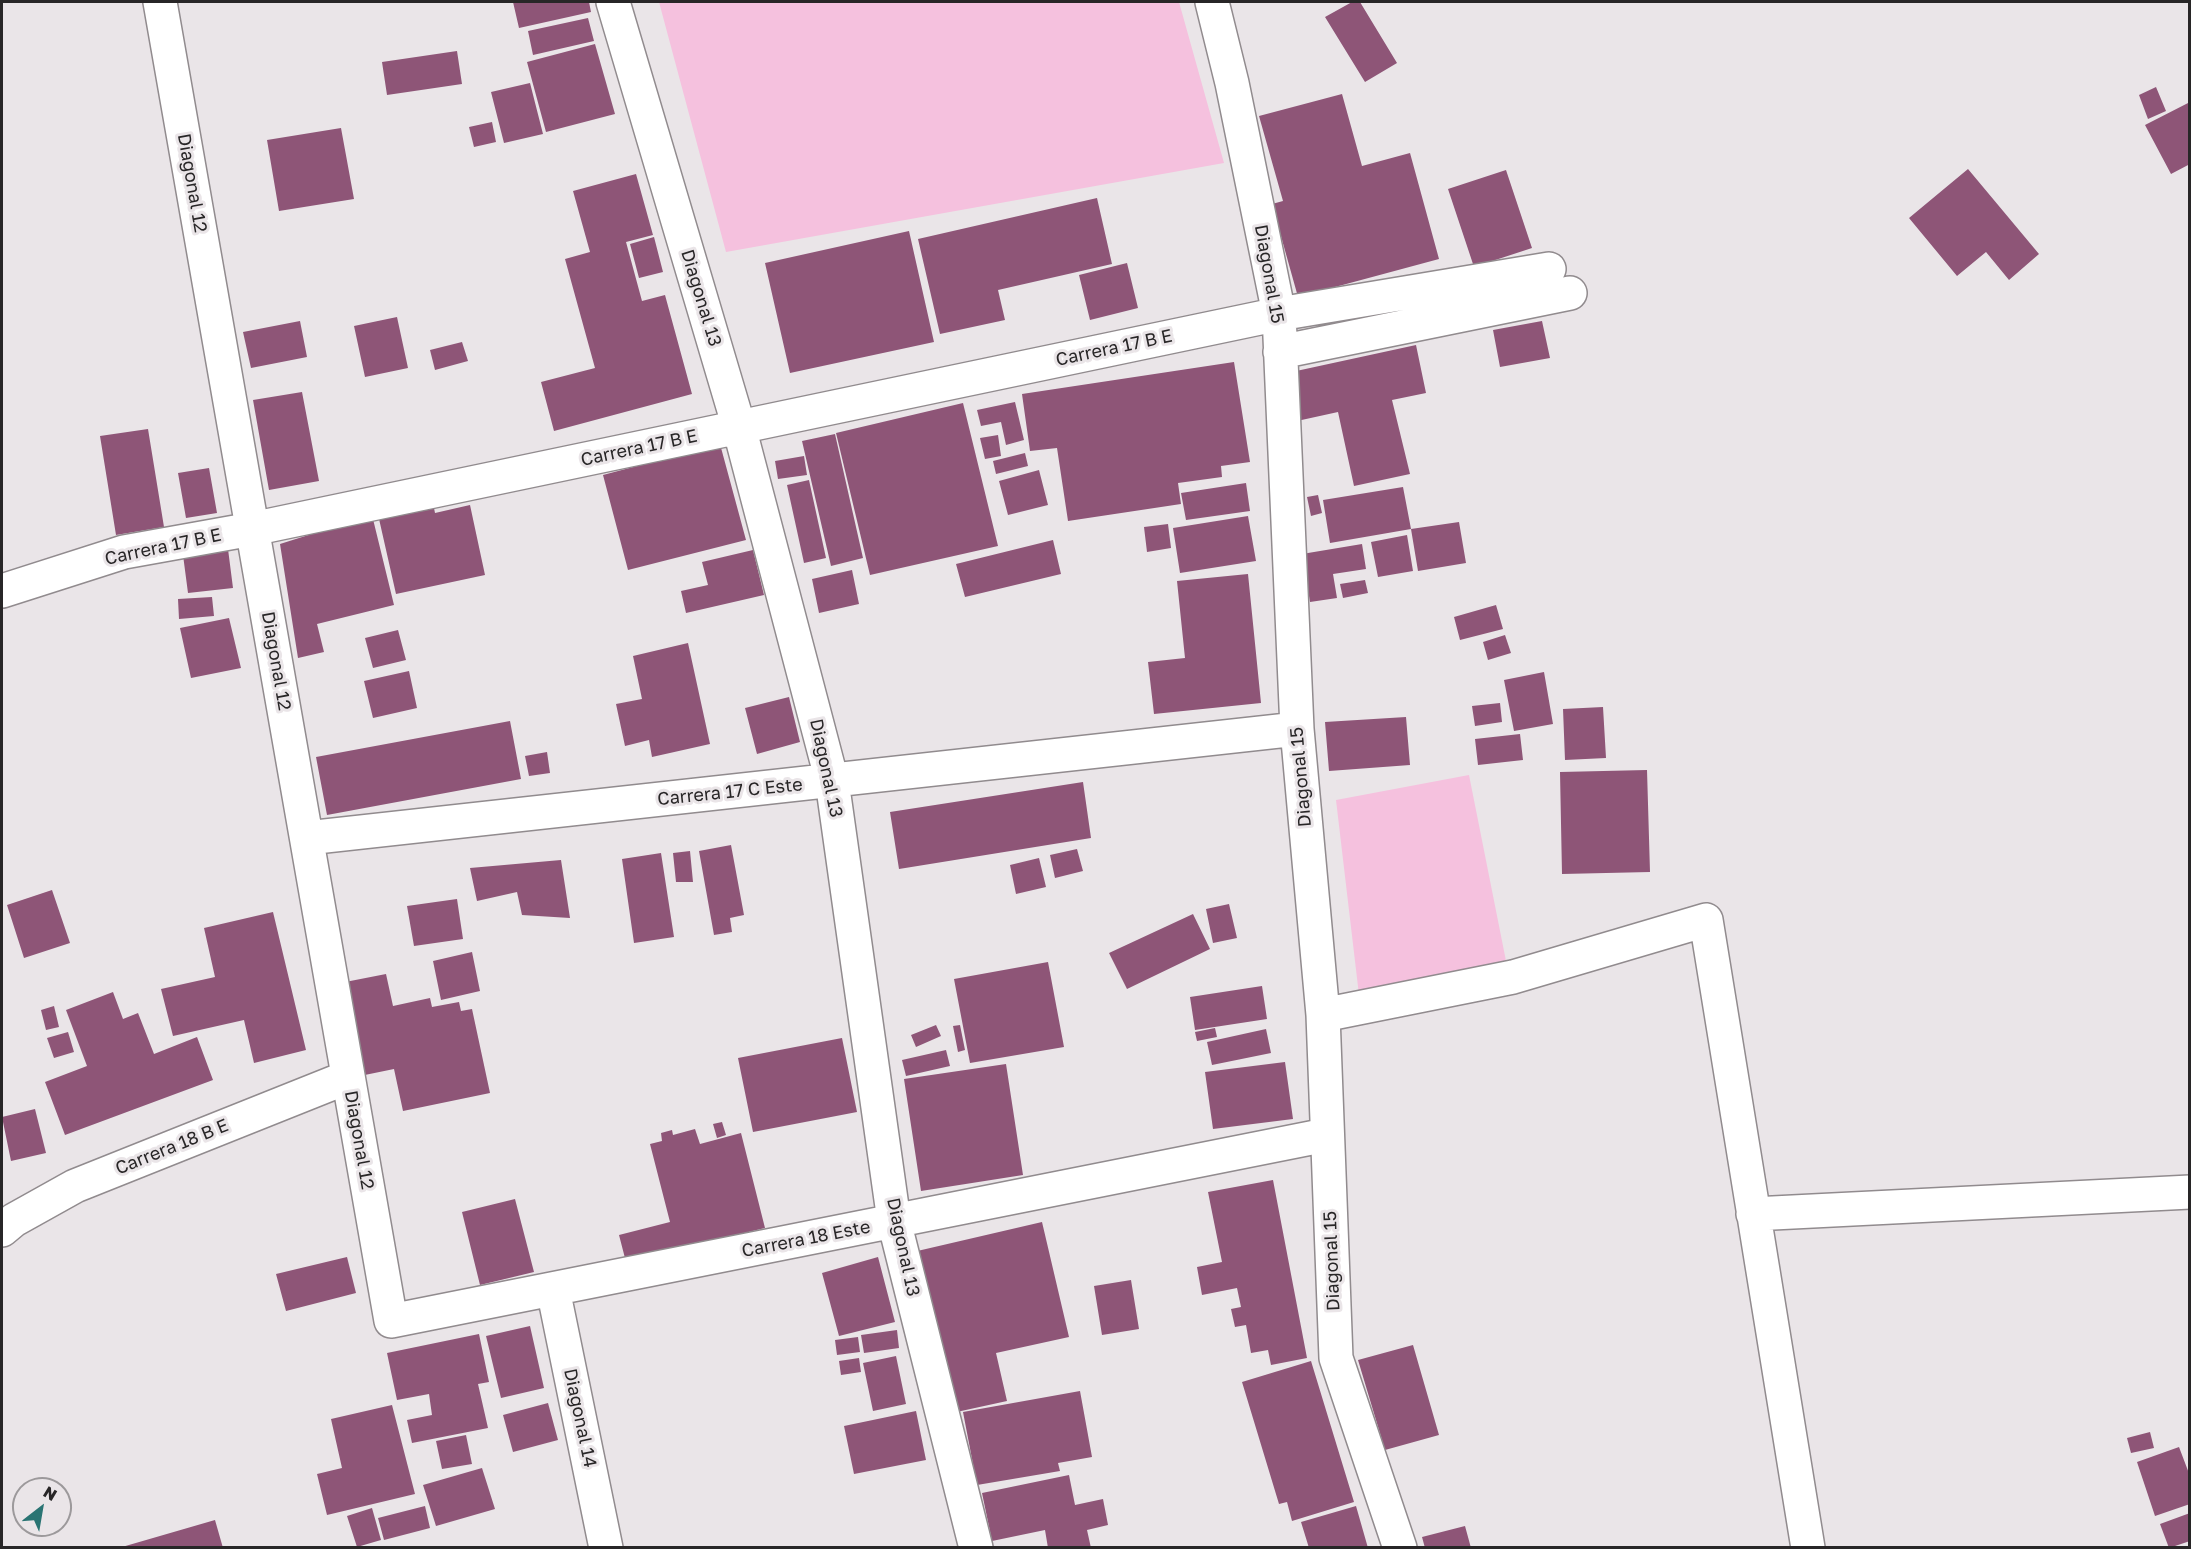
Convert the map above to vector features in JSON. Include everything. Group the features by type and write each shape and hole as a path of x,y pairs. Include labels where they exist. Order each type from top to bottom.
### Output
{"street":[{"name":"Diagonal 12","path":"160,2 391,1322"},
{"name":"Diagonal 13","path":"613,2 739,427 832,781 894,1221 976,1548"},
{"name":"Diagonal 15","path":"1212,2 1232,83 1278,314 1297,729 1323,1015 1336,1358 1400,1548"},
{"name":"Carrera 17 B E","path":"2,591 124,552 252,529 1278,314 1549,268"},
{"path":"1280,352 1570,293"},
{"name":"Carrera 17 C Este","path":"307,838 1297,729"},
{"path":"1323,1015 1513,977 1706,920 1808,1548"},
{"name":"Carrera 18 B E","path":"2,1230 14,1220 75,1185 348,1077"},
{"name":"Carrera 18 Este","path":"391,1322 1326,1135"},
{"path":"1753,1214 2190,1192"},
{"name":"Diagonal 14","path":"553,1289 606,1548"}],"shaded area":[{"path":"659,2 1179,2 1224,163 726,252"},
{"path":"1469,775 1506,961 1359,995 1336,800"}],"building":[{"path":"513,2 589,2 591,12 519,28"},
{"path":"1352,2 1360,2 1397,63 1365,82 1325,17"},
{"path":"588,18 594,41 533,55 528,31"},
{"path":"595,44 615,114 546,132 527,62"},
{"path":"457,51 462,84 387,95 382,62"},
{"path":"530,83 543,134 504,143 491,92"},
{"path":"2156,87 2166,111 2148,119 2139,95"},
{"path":"1342,94 1362,166 1410,153 1439,259 1298,297 1272,204 1283,201 1259,116"},
{"path":"2190,102 2190,164 2171,174 2145,125"},
{"path":"492,122 496,142 474,147 469,127"},
{"path":"341,128 354,199 279,211 267,140"},
{"path":"1968,169 2039,254 2009,280 1986,252 1957,276 1909,218"},
{"path":"1506,170 1532,248 1474,267 1448,189"},
{"path":"636,174 653,235 626,242 642,301 665,295 692,394 554,431 541,382 595,368 565,259 590,252 573,191"},
{"path":"1097,198 1112,264 998,290 1005,320 940,334 918,239"},
{"path":"909,231 934,342 790,373 765,263"},
{"path":"654,237 663,272 639,278 630,244"},
{"path":"1127,263 1138,308 1090,320 1079,275"},
{"path":"397,317 408,368 365,377 354,326"},
{"path":"300,321 307,357 251,368 243,332"},
{"path":"1542,321 1550,358 1500,367 1493,330"},
{"path":"462,342 468,361 435,370 430,350"},
{"path":"1416,345 1426,393 1392,400 1410,474 1354,486 1338,412 1297,421 1287,373"},
{"path":"1234,362 1250,462 1221,466 1222,477 1178,483 1181,504 1068,521 1057,448 1030,451 1022,394"},
{"path":"302,392 319,481 269,490 253,400"},
{"path":"1015,402 1024,440 1006,445 1001,422 981,426 977,410"},
{"path":"963,403 998,546 870,575 836,433"},
{"path":"148,429 164,527 116,535 100,436"},
{"path":"835,434 863,558 831,566 802,441"},
{"path":"998,435 1001,456 985,459 980,438"},
{"path":"720,444 746,540 628,570 603,475"},
{"path":"1025,453 1028,466 996,474 993,461"},
{"path":"804,456 807,475 778,479 775,461"},
{"path":"209,468 217,513 186,518 178,473"},
{"path":"1039,470 1048,505 1008,515 999,481"},
{"path":"809,480 826,558 804,563 787,485"},
{"path":"1246,483 1250,511 1186,520 1181,493"},
{"path":"1403,487 1411,529 1330,543 1323,500"},
{"path":"1318,495 1322,513 1311,516 1307,497"},
{"path":"432,498 435,513 470,505 485,575 396,594 377,510"},
{"path":"372,515 394,605 317,624 324,652 298,658 280,544"},
{"path":"1248,516 1256,561 1180,573 1173,528"},
{"path":"1459,522 1466,563 1418,571 1411,529"},
{"path":"1168,524 1171,548 1147,552 1144,527"},
{"path":"1407,535 1413,571 1378,577 1371,542"},
{"path":"1053,540 1061,574 965,597 956,564"},
{"path":"1362,544 1366,569 1333,574 1337,598 1310,602 1302,554"},
{"path":"228,549 233,588 188,593 183,555"},
{"path":"753,550 764,595 686,613 681,591 708,585 702,562"},
{"path":"852,570 859,604 819,613 812,579"},
{"path":"1248,574 1261,703 1154,714 1148,662 1185,658 1177,581"},
{"path":"1365,580 1368,593 1343,598 1340,584"},
{"path":"212,597 214,616 179,619 178,599"},
{"path":"1496,605 1503,629 1460,640 1454,617"},
{"path":"229,618 241,668 191,678 180,628"},
{"path":"398,630 406,660 373,668 365,638"},
{"path":"1505,635 1511,653 1488,660 1483,642"},
{"path":"688,643 710,744 652,757 649,740 625,746 616,704 642,699 633,656"},
{"path":"409,671 417,708 373,718 364,681"},
{"path":"1544,672 1553,724 1514,731 1504,680"},
{"path":"789,697 800,742 757,754 745,708"},
{"path":"1500,703 1502,722 1475,726 1472,706"},
{"path":"1603,707 1606,758 1565,760 1563,709"},
{"path":"1406,717 1410,765 1329,771 1325,722"},
{"path":"510,721 521,779 327,815 316,757"},
{"path":"1520,734 1523,760 1478,765 1475,739"},
{"path":"547,752 550,773 529,776 525,756"},
{"path":"1647,770 1650,872 1562,874 1560,772"},
{"path":"1083,782 1091,838 899,869 890,812"},
{"path":"731,845 744,915 730,918 732,932 714,935 699,851"},
{"path":"1077,849 1083,871 1055,878 1050,855"},
{"path":"690,851 693,882 676,882 673,853"},
{"path":"661,853 674,937 634,943 622,859"},
{"path":"1039,858 1046,887 1016,894 1010,865"},
{"path":"561,860 570,918 522,915 517,892 477,901 470,868"},
{"path":"52,890 70,943 24,958 7,905"},
{"path":"457,899 463,939 414,946 407,906"},
{"path":"1229,904 1237,938 1213,943 1206,909"},
{"path":"273,912 306,1050 254,1063 244,1020 173,1036 161,989 215,977 204,928"},
{"path":"1193,914 1210,949 1127,989 1109,953"},
{"path":"472,952 480,991 441,1000 433,961"},
{"path":"1048,962 1064,1047 970,1063 954,979"},
{"path":"386,974 393,1006 430,998 432,1007 459,1002 461,1011 472,1009 490,1093 403,1111 394,1069 355,1077 335,984"},
{"path":"1262,986 1267,1019 1195,1030 1190,997"},
{"path":"113,992 123,1019 138,1013 154,1054 197,1037 213,1080 65,1135 45,1082 87,1066 66,1010"},
{"path":"54,1006 59,1027 46,1030 41,1010"},
{"path":"936,1025 941,1036 916,1047 911,1035"},
{"path":"960,1025 965,1050 958,1052 953,1026"},
{"path":"1215,1028 1217,1037 1197,1041 1195,1032"},
{"path":"1266,1029 1271,1053 1212,1065 1207,1042"},
{"path":"68,1032 74,1052 54,1058 47,1038"},
{"path":"842,1038 857,1112 753,1132 738,1058"},
{"path":"946,1050 950,1066 906,1076 902,1060"},
{"path":"1285,1062 1293,1119 1213,1129 1205,1072"},
{"path":"1006,1064 1023,1175 921,1191 904,1079"},
{"path":"35,1109 46,1153 11,1161 2,1117"},
{"path":"722,1122 726,1135 717,1138 713,1124"},
{"path":"695,1129 700,1144 741,1133 765,1228 626,1262 619,1235 670,1222 650,1144 662,1141 661,1133 672,1130 673,1135"},
{"path":"1273,1180 1307,1358 1271,1365 1268,1350 1251,1353 1246,1325 1235,1327 1231,1309 1241,1307 1237,1288 1202,1295 1197,1267 1222,1262 1208,1192"},
{"path":"515,1199 534,1272 480,1285 462,1212"},
{"path":"1042,1222 1069,1337 996,1353 1007,1401 952,1413 913,1252"},
{"path":"347,1257 356,1293 286,1311 276,1274"},
{"path":"878,1257 895,1322 839,1336 822,1273"},
{"path":"1131,1280 1139,1329 1102,1335 1094,1286"},
{"path":"530,1326 544,1388 501,1398 486,1336"},
{"path":"897,1330 899,1348 864,1353 861,1335"},
{"path":"479,1334 489,1382 478,1384 488,1428 412,1443 407,1420 432,1415 429,1394 397,1400 387,1353"},
{"path":"858,1337 860,1352 837,1355 835,1340"},
{"path":"1413,1345 1439,1435 1385,1450 1358,1360"},
{"path":"896,1356 906,1404 873,1411 863,1363"},
{"path":"859,1358 861,1372 841,1375 839,1361"},
{"path":"1311,1361 1354,1502 1292,1521 1287,1502 1279,1504 1242,1382"},
{"path":"1080,1391 1092,1457 1058,1463 1060,1471 977,1485 963,1412"},
{"path":"548,1403 558,1440 513,1452 503,1415"},
{"path":"392,1405 415,1494 327,1515 317,1474 342,1468 331,1419"},
{"path":"916,1411 926,1460 854,1474 844,1426"},
{"path":"2150,1432 2154,1448 2131,1453 2127,1438"},
{"path":"466,1435 472,1464 442,1469 436,1441"},
{"path":"2179,1447 2190,1476 2190,1504 2155,1516 2137,1462"},
{"path":"482,1468 495,1509 436,1526 423,1485"},
{"path":"1069,1475 1075,1505 1103,1499 1108,1525 1087,1530 1091,1548 1048,1548 1045,1530 992,1541 982,1493"},
{"path":"425,1506 430,1528 384,1540 378,1518"},
{"path":"1356,1506 1368,1548 1309,1548 1301,1522"},
{"path":"372,1508 381,1540 357,1547 347,1516"},
{"path":"2190,1513 2190,1541 2169,1548 2160,1524"},
{"path":"215,1520 223,1548 122,1548 122,1547"},
{"path":"1465,1526 1471,1548 1425,1548 1422,1537"}]}
